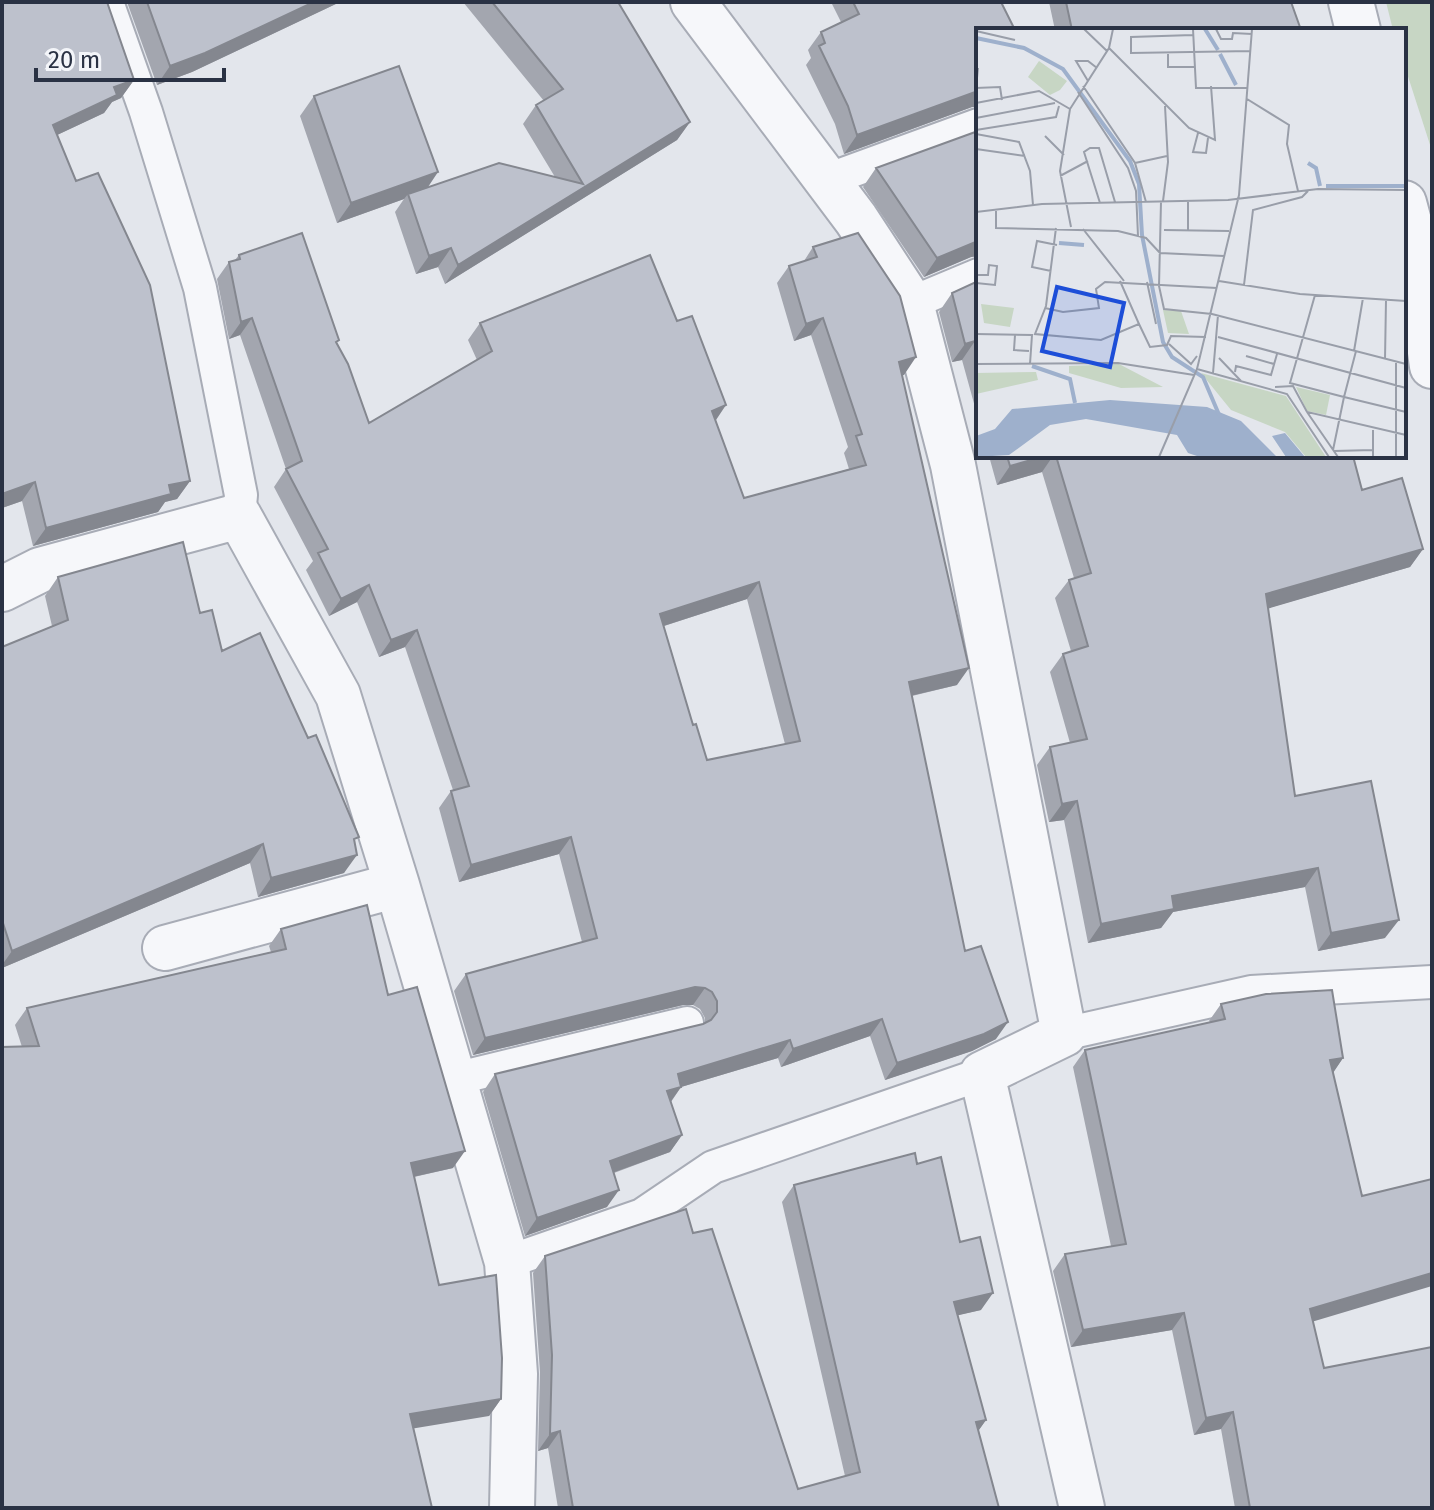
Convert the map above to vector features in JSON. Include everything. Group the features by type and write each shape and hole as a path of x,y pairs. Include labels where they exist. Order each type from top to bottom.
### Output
{"street":[{"path":"693,2 856,219 911,303 953,465 1064,1034 982,1074 1082,1508"},
{"path":"1351,2 1358,28"},
{"path":"1407,229 1432,366"},
{"path":"2,589 40,570 239,516 338,695 507,1262 515,1374 512,1508"},
{"path":"165,948 397,885"}],"lane":[{"path":"107,2 146,112 200,288 241,495 239,516"},
{"path":"827,180 976,126"},
{"path":"911,303 976,276"},
{"path":"1064,1034 1251,992 1432,982"},
{"path":"454,1079 687,1023"},
{"path":"507,1262 642,1215 713,1167 982,1074"}],"green space":[{"path":"1386,2 1432,2 1432,151 1406,70 1406,28 1392,28"}],"building":[{"path":"2,2 107,2 134,80 114,87 117,95 53,125 76,181 98,173 150,285 190,481 169,485 171,494 46,528 35,482 2,494"},
{"path":"147,2 314,2 170,66"},
{"path":"492,2 618,2 690,122 458,265 451,248 429,256 408,194 499,163 583,184 536,105 563,89"},
{"path":"853,2 1001,2 1014,28 976,28 976,92 857,135 848,106 819,46 825,43 821,32 859,14"},
{"path":"1066,2 1291,2 1300,28 1072,28"},
{"path":"399,66 438,172 351,203 314,96"},
{"path":"976,132 976,242 937,258 876,168"},
{"path":"302,233 339,340 336,342 348,364 369,423 492,351 480,323 650,255 677,321 692,316 726,405 712,411 744,498 866,465 856,436 862,434 823,318 806,324 789,266 817,257 813,247 858,233 900,296 916,357 899,362 969,668 909,682 965,951 981,946 1008,1022 984,1034 897,1063 882,1019 793,1049 790,1040 678,1074 681,1087 667,1091 682,1135 610,1161 619,1190 537,1218 495,1074 703,1024 717,1012 717,1001 712,992 695,987 485,1038 466,974 597,938 571,837 471,865 451,791 469,786 417,630 391,640 369,585 341,599 318,553 328,549 286,469 302,461 252,318 241,322 229,262 240,259 239,255","holes":["759,582 800,741 707,760 696,724 693,725 660,614"]},
{"path":"976,282 976,345 975,341 965,344 952,293"},
{"path":"1008,458 1038,458 1010,466"},
{"path":"1057,458 1354,458 1362,490 1402,478 1423,549 1266,594 1295,796 1371,781 1399,920 1331,933 1318,868 1172,896 1174,909 1101,924 1077,801 1062,804 1050,747 1087,739 1063,654 1088,646 1069,580 1091,573"},
{"path":"183,542 200,613 212,610 222,651 260,633 308,738 316,735 359,837 354,839 357,855 271,878 263,844 12,951 2,920 2,647 68,620 58,577"},
{"path":"367,905 388,995 417,987 465,1151 411,1163 439,1285 496,1275 502,1358 501,1399 410,1414 432,1508 2,1508 2,1047 39,1046 27,1008 286,949 281,929"},
{"path":"1332,990 1343,1058 1330,1060 1362,1196 1432,1179 1432,1273 1310,1309 1324,1368 1432,1347 1432,1508 1250,1508 1233,1412 1206,1418 1184,1313 1083,1330 1065,1254 1126,1244 1085,1050 1225,1019 1221,1004 1266,994"},
{"path":"915,1153 917,1164 941,1157 960,1242 980,1237 993,1293 954,1302 986,1420 976,1422 999,1508 573,1508 560,1431 550,1434 552,1355 545,1256 686,1209 693,1233 712,1229 798,1489 860,1472 794,1185"}]}
